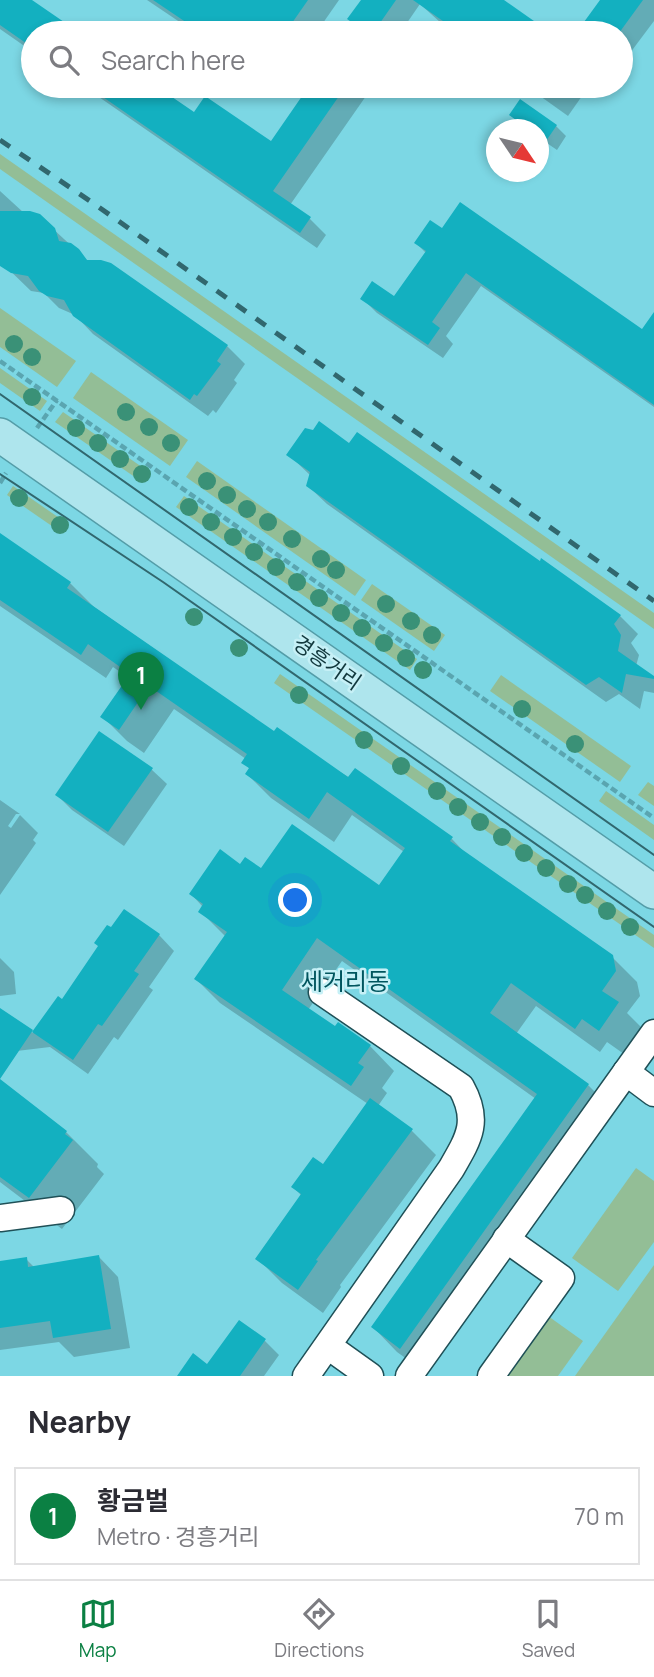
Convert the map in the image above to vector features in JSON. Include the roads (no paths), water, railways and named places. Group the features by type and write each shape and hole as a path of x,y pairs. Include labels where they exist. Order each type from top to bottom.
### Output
{"main road":[{"name":"경흥거리","path":"0,435 654,892"}],"street":[{"path":"306,1376 452,1169 470,1136 470,1105 461,1087 322,992"},
{"path":"409,1376 654,1033"},
{"path":"626,1072 654,1093"},
{"path":"0,1218 61,1210"},
{"path":"491,1376 561,1278 506,1239"},
{"path":"328,1346 370,1376"}],"tram line":[{"path":"0,394 654,855"},
{"path":"0,474 163,582 654,927"}],"railway":[{"path":"0,140 654,601"}],"place":[{"name":"황금벌","path":"141,710"}],"district":[{"name":"세거리동","path":"345,982"}]}
